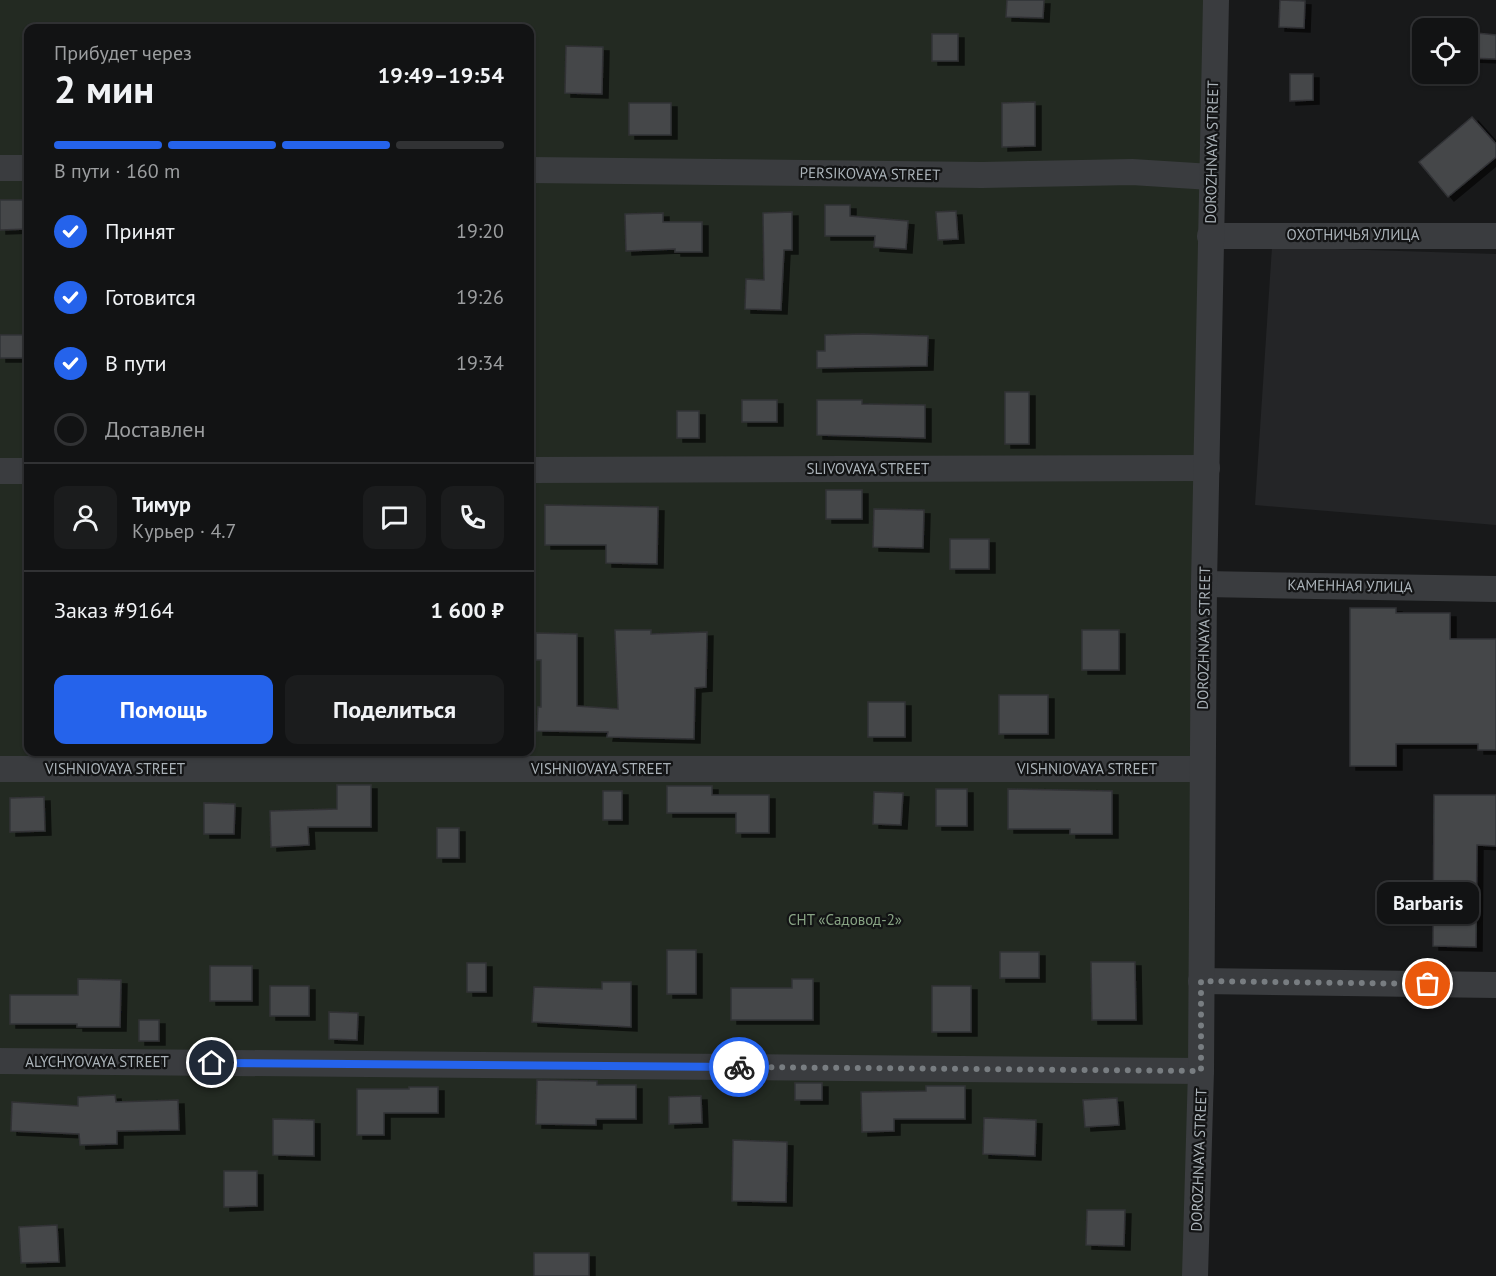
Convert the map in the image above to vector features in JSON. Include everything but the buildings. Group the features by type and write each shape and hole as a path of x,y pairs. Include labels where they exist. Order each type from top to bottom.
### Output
{"street":[{"name":"DOROZHNAYA STREET","path":"1195,1276 1201,1071 1204,584 1216,0"},
{"path":"0,168 24,168"},
{"name":"PERSIKOVAYA STREET","path":"534,170 982,175 1132,172 1211,177"},
{"name":"ОХОТНИЧЬЯ УЛИЦА","path":"1210,236 1496,236"},
{"name":"SLIVOVAYA STREET","path":"534,470 1208,468"},
{"path":"0,471 24,471"},
{"name":"КАМЕННАЯ УЛИЦА","path":"1204,584 1496,589"},
{"name":"VISHNIOVAYA STREET","path":"0,769 1202,769"},
{"path":"1201,981 1496,985"},
{"name":"ALYCHYOVAYA STREET","path":"0,1061 1201,1071"}],"shaded area":[{"path":"1272,247 1496,254 1496,525 1255,505"}],"green space":[{"name":"СНТ «Садовод-2»","path":"0,0 1216,0 1195,1276 0,1276"}],"way so far":[{"path":"739,1067 1201,1071 1201,981 1428,984"}],"place":[{"name":"Barbaris","path":"1428,984"}],"route":[{"path":"212,1063 739,1067"}]}
